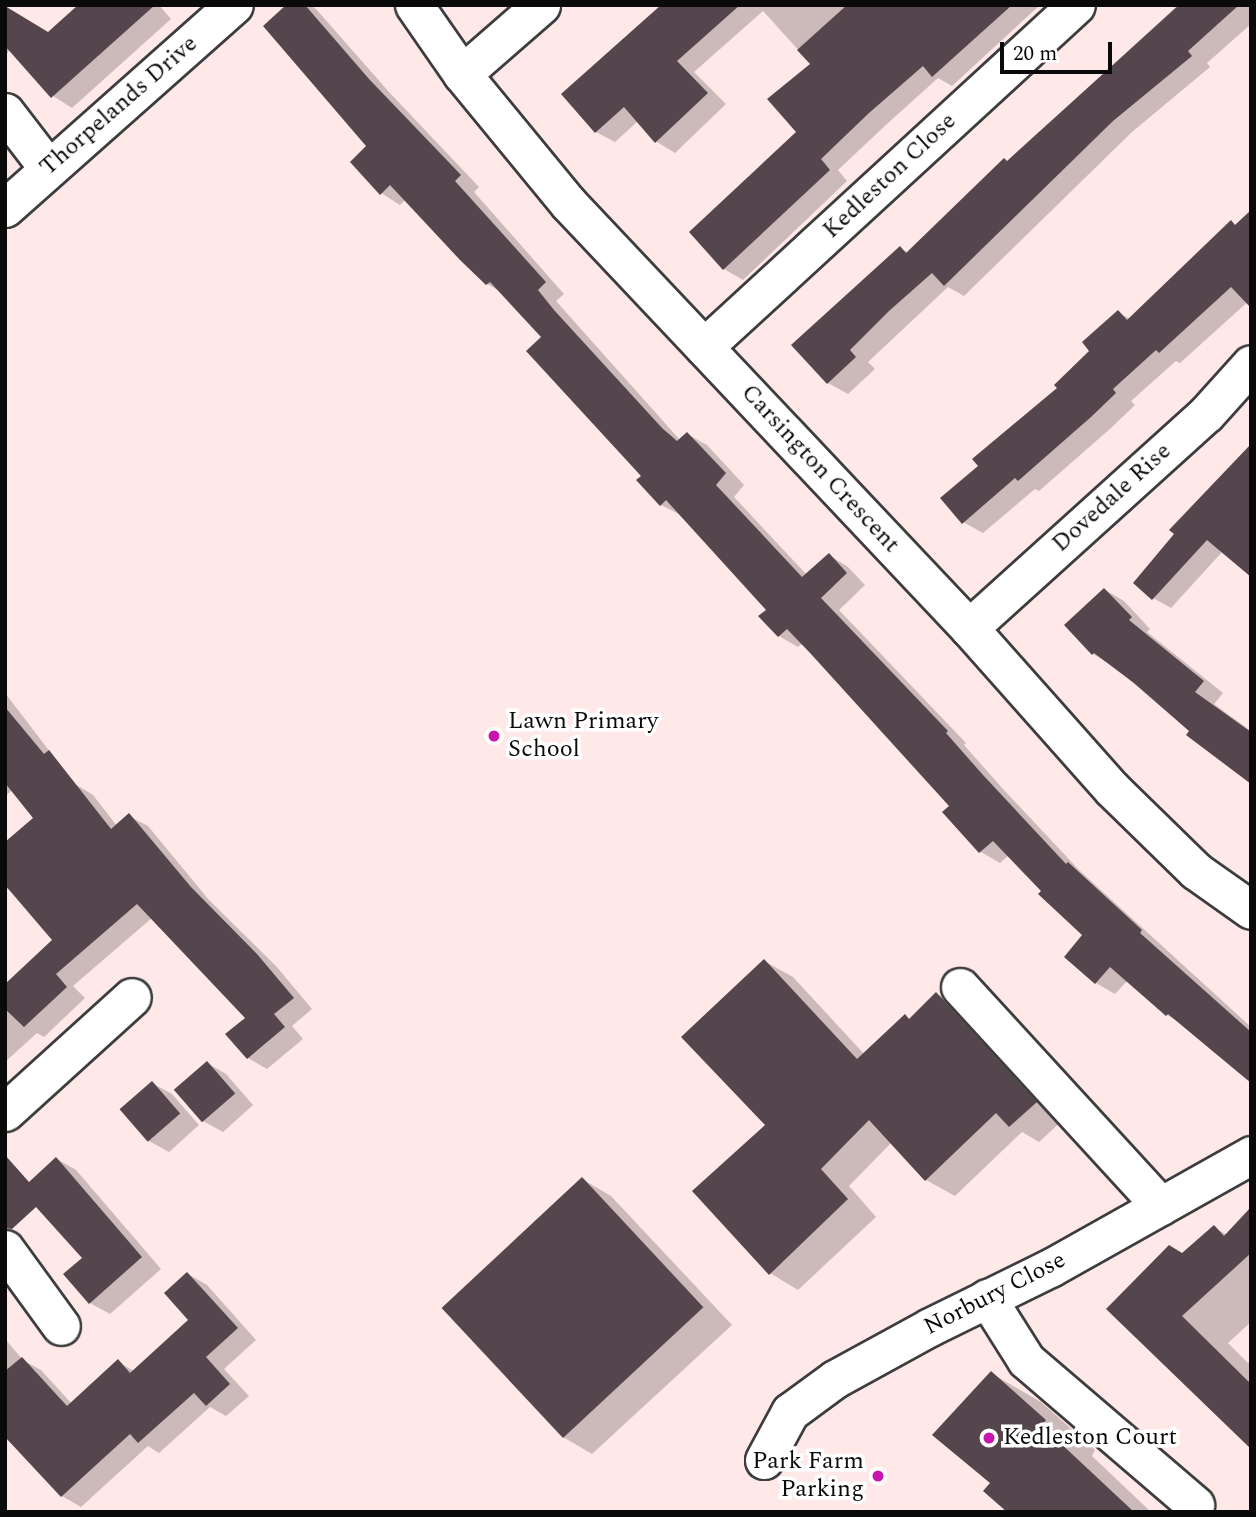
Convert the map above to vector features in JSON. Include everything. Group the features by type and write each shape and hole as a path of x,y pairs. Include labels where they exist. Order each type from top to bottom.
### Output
{"street":[{"name":"Thorpelands Drive","path":"5,208 234,5"},
{"name":"Carsington Crescent","path":"414,5 462,74 568,203 969,628 1112,789 1196,871 1251,910"},
{"path":"462,74 541,5"},
{"name":"Kedleston Close","path":"704,347 1076,5"},
{"path":"5,112 48,168"},
{"name":"Dovedale Rise","path":"969,628 1206,414 1251,364"},
{"path":"960,987 1161,1206"},
{"path":"5,1112 132,997"},
{"name":"Norbury Close","path":"764,1460 790,1412 835,1379 987,1298 1051,1268 1251,1155"},
{"path":"5,1249 61,1326"},
{"path":"987,1298 1027,1360 1195,1505"}],"building":[{"path":"78,5 155,5 51,98 5,46 5,6 48,32"},
{"path":"286,5 305,5 369,79 461,175 455,181 546,282 538,290 554,310 662,428 677,441 687,432 726,473 716,485 802,577 829,553 847,573 821,598 948,731 946,733 983,775 1066,864 1068,862 1142,930 1140,933 1251,1032 1251,1083 1168,1014 1166,1016 1110,967 1095,984 1064,957 1082,935 1038,894 1041,891 993,841 979,853 942,812 949,806 811,654 787,629 778,637 758,616 766,610 666,500 660,506 636,480 641,476 526,351 541,337 490,282 486,285 460,260 390,185 380,195 350,162 366,146 263,26"},
{"path":"661,5 740,5 677,61 708,93 655,143 624,107 595,133 561,94"},
{"path":"847,5 1012,5 932,77 923,66 869,113 821,159 830,170 723,270 689,232 796,132 767,99 810,64 797,50"},
{"path":"1179,5 1239,5 1188,51 1192,56 1113,121 944,286 932,273 889,311 850,350 856,357 827,384 791,345 900,246 906,253 1004,158 1007,161"},
{"path":"1251,210 1251,308 1231,287 1159,353 1156,350 1113,389 1116,393 1091,417 1018,481 1015,478 962,524 940,498 978,466 972,459 1057,388 1054,385 1089,351 1082,342 1118,310 1127,320 1231,220 1235,225"},
{"path":"1251,444 1251,577 1207,540 1152,600 1133,583 1174,534 1169,530"},
{"path":"1104,588 1132,617 1129,620 1204,681 1195,692 1251,732 1251,784 1186,735 1189,731 1134,683 1094,653 1092,655 1064,625"},
{"path":"5,707 44,754 49,750 111,829 129,813 191,887 257,954 294,998 274,1014 285,1027 247,1059 225,1034 245,1018 137,904 56,974 67,987 24,1027 5,1009 5,984 52,940 5,885 5,842 33,818 5,783"},
{"path":"764,959 857,1059 905,1014 909,1019 936,992 1037,1102 1009,1127 996,1113 925,1181 869,1120 821,1169 848,1199 769,1275 692,1191 765,1125 681,1037"},
{"path":"207,1061 235,1093 202,1122 174,1090"},
{"path":"152,1081 180,1113 148,1142 120,1109"},
{"path":"5,1155 29,1182 56,1157 142,1257 89,1304 63,1274 82,1258 36,1207 12,1229 5,1228"},
{"path":"582,1177 703,1307 563,1438 442,1308"},
{"path":"1251,1207 1251,1253 1182,1316 1251,1384 1251,1449 1106,1309 1169,1245 1182,1253 1214,1225 1224,1236"},
{"path":"187,1272 238,1328 206,1357 230,1384 206,1406 194,1393 138,1443 130,1434 61,1497 5,1437 5,1371 22,1357 67,1406 118,1359 130,1373 188,1320 164,1293"},
{"name":"Kedleston Court","path":"991,1371 1046,1420 1042,1426 1134,1512 1007,1512 983,1491 990,1483 932,1435"}],"place":[{"name":"Lawn Primary School","path":"494,736"},
{"name":"Kedleston Court","path":"989,1438"},
{"name":"Park Farm Parking","path":"878,1476"}]}
